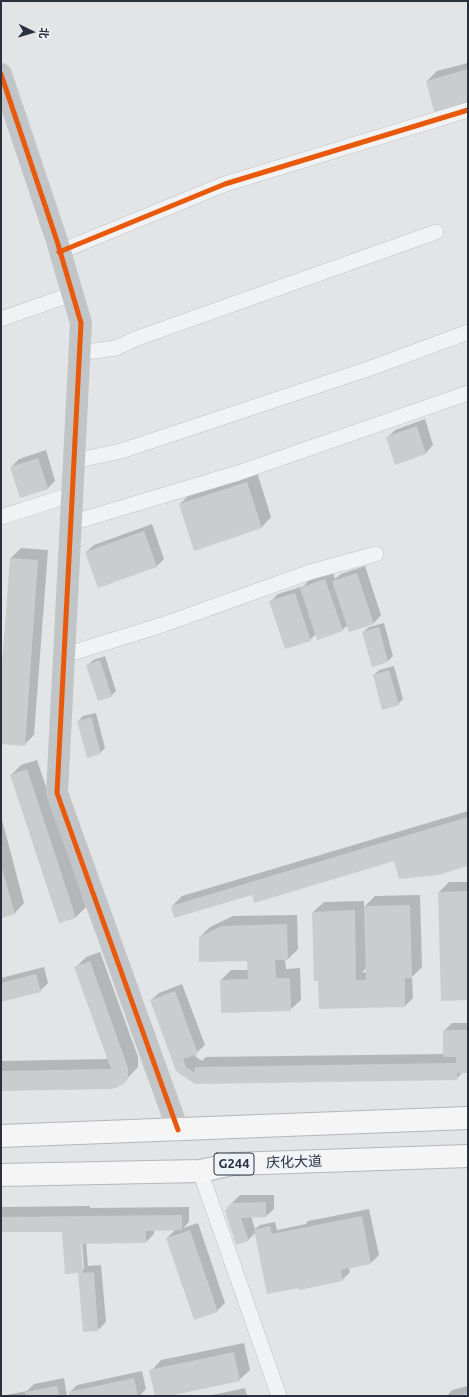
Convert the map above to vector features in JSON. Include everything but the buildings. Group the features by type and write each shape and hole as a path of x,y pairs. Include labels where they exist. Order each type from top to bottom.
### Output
{"highway":[{"path":"1,1136 468,1118"},
{"name":"庆化大道","path":"1,1175 200,1171 233,1164 468,1156"}],"street":[{"path":"1,74 60,252 81,323 58,793 178,1130"},
{"path":"60,252 225,184 468,110"},
{"path":"79,353 116,348 135,338 436,232"},
{"path":"1,319 72,294"},
{"path":"74,461 120,451 371,368 468,332"},
{"path":"71,523 238,472 468,393"},
{"path":"1,517 73,494"},
{"path":"65,655 162,625 310,572 376,554"},
{"path":"200,1171 279,1396"}],"cycle path":[{"path":"1,74 57,241 81,323 57,793 178,1130"},
{"path":"59,252 225,184 468,110"}]}
